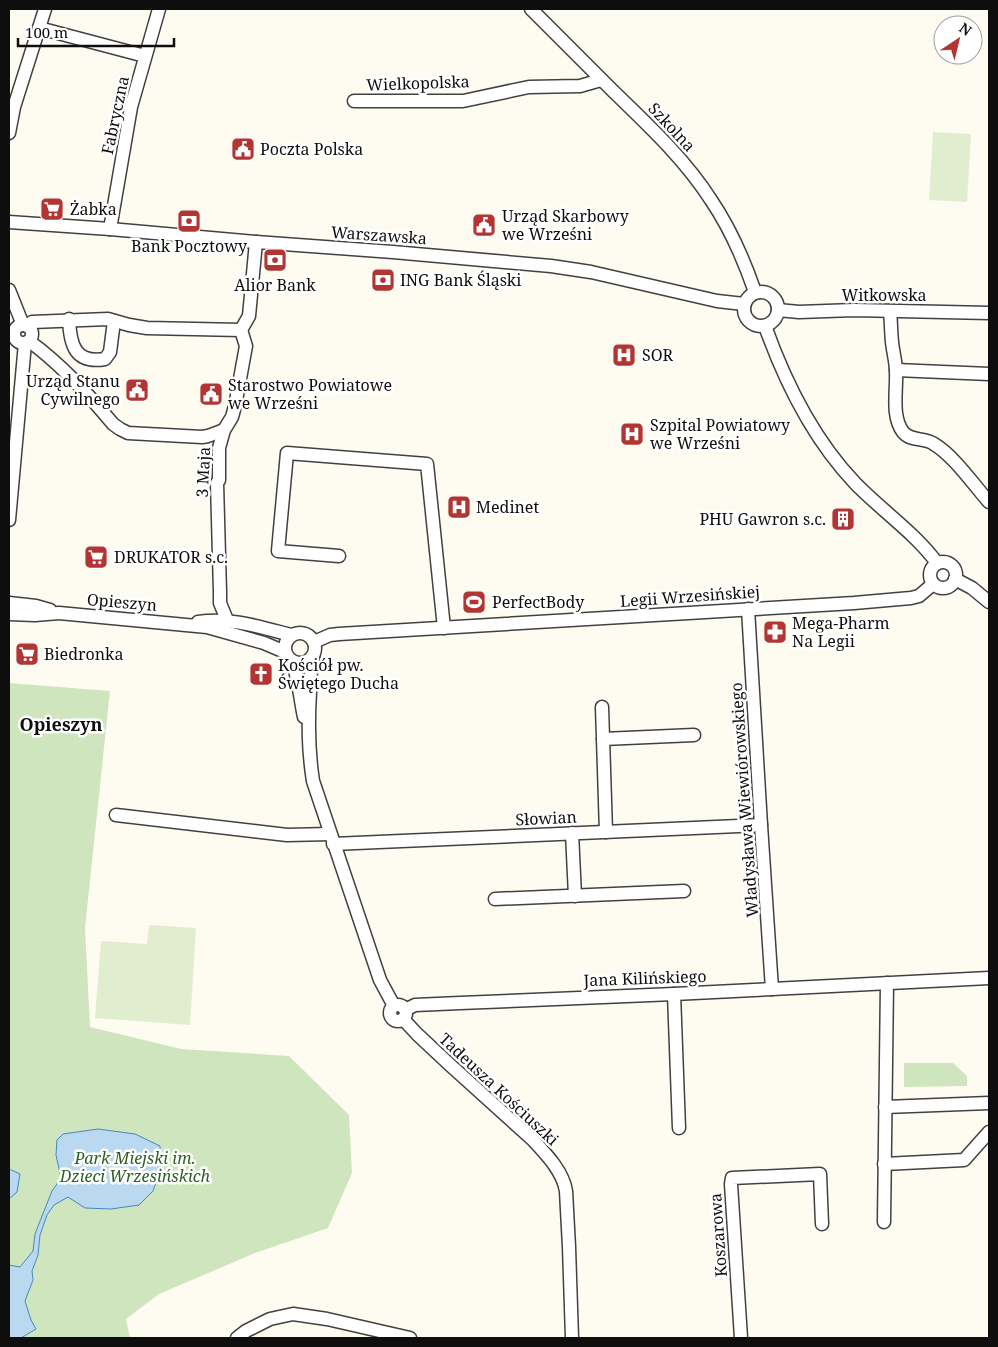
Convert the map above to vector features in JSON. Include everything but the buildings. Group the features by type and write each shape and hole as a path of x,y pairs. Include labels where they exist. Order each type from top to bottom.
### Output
{"street":[{"name":"Fabryczna","path":"110,229 131,107 144,56 159,9"},
{"name":"Szkolna","path":"531,9 675,153 710,198 722,218 737,247 755,292"},
{"path":"9,132 12,107 45,11"},
{"path":"39,28 144,56"},
{"name":"Wielkopolska","path":"354,101 463,101 529,87 580,86 601,80"},
{"name":"Warszawska","path":"9,222 551,266 591,272 717,301 744,304"},
{"name":"3 Maja","path":"227,620 220,603 217,483 219,480 219,448 224,430 232,417 238,393 246,346 241,330 249,316 256,242"},
{"path":"9,290 25,325"},
{"path":"755,292 764,292 772,295 777,302 778,310 775,319 765,326 756,325 748,321 744,313 744,304 748,297 755,292"},
{"name":"Witkowska","path":"778,310 799,312 854,310 989,313"},
{"path":"890,311 896,370 896,404 898,420 902,430 909,438 933,443 948,455 989,502"},
{"path":"224,430 202,437 128,433 113,424 78,384 42,350 27,342 19,342 14,334 17,328 32,322 69,319 108,319 148,328 241,330"},
{"path":"69,319 74,350 83,358 95,361 106,359 110,352 114,321"},
{"path":"765,326 788,382 807,418 838,464 855,484 912,535 937,563"},
{"path":"9,520 27,342"},
{"path":"896,370 989,374"},
{"path":"338,556 278,550 286,453 427,464 444,628"},
{"path":"945,561 952,565 956,571 955,579 946,588 941,588 931,580 931,568 937,563 945,561"},
{"path":"955,579 972,588 989,602"},
{"name":"Legii Wrzesińskiej","path":"314,642 330,635 339,634 911,598 919,596 934,584"},
{"name":"Opieszyn","path":"9,603 36,606 59,613"},
{"name":"Władysława Wiewiórowskiego","path":"748,609 772,989"},
{"name":"Opieszyn","path":"9,614 35,615 59,613 207,627 264,642 288,657"},
{"name":"Opieszyn","path":"182,624 208,620 227,620 291,635"},
{"path":"298,633 306,634 314,642 315,650 313,657 307,662 299,664 288,657 286,641 291,635 298,633"},
{"name":"Tadeusza Kościuszki","path":"288,657 296,672 308,732"},
{"name":"Tadeusza Kościuszki","path":"313,657 310,669 308,732 313,782 380,980 417,1034 532,1139 543,1151 565,1183 572,1338"},
{"path":"602,707 606,832"},
{"path":"603,740 694,735"},
{"name":"Słowian","path":"116,815 332,839 606,832 761,825"},
{"path":"572,833 575,896"},
{"path":"495,899 684,891"},
{"name":"Jana Kilińskiego","path":"401,1012 415,1005 989,978"},
{"path":"884,1222 887,983"},
{"path":"674,994 679,1128"},
{"path":"884,1107 989,1103"},
{"path":"884,1164 964,1160 989,1132"},
{"name":"Koszarowa","path":"741,1338 730,1184 732,1178 820,1174 822,1224"},
{"path":"237,1338 246,1331 270,1319 293,1314 327,1319 410,1338"}],"green space":[{"path":"933,132 971,134 967,202 929,200"},
{"name":"Park Miejski im. Dzieci Wrzesińskich","path":"9,683 110,691 85,928 90,1027 181,1049 289,1056 349,1115 352,1173 328,1228 255,1253 159,1294 126,1319 130,1338 9,1338"},
{"path":"149,925 196,928 190,1025 95,1018 101,941 147,944"},
{"path":"904,1063 953,1063 967,1076 967,1086 904,1087"}],"water":[{"path":"98,1129 135,1134 160,1146 161,1168 153,1191 139,1205 111,1209 85,1208 68,1197 54,1205 47,1215 40,1235 38,1255 32,1271 33,1280 25,1301 36,1329 21,1338 9,1338 9,1265 20,1267 33,1251 35,1234 52,1191 61,1178 56,1155 57,1140 63,1134"},
{"path":"9,1169 20,1174 17,1192 9,1199"}],"place":[{"name":"Poczta Polska","path":"243,149"},
{"name":"Żabka","path":"52,209"},
{"name":"Bank Pocztowy","path":"189,221"},
{"name":"Urząd Skarbowy we Wrześni","path":"484,225"},
{"name":"Alior Bank","path":"275,260"},
{"name":"ING Bank Śląski","path":"383,280"},
{"name":"SOR","path":"624,355"},
{"name":"Urząd Stanu Cywilnego","path":"137,390"},
{"name":"Starostwo Powiatowe we Wrześni","path":"211,394"},
{"name":"Szpital Powiatowy we Wrześni","path":"632,434"},
{"name":"Medinet","path":"459,507"},
{"name":"PHU Gawron s.c.","path":"843,519"},
{"name":"DRUKATOR s.c.","path":"96,557"},
{"name":"PerfectBody","path":"474,602"},
{"name":"Mega-Pharm Na Legii","path":"775,632"},
{"name":"Biedronka","path":"27,654"},
{"name":"Kościół pw. Świętego Ducha","path":"261,674"}],"district":[{"name":"Opieszyn","path":"61,725"}]}
